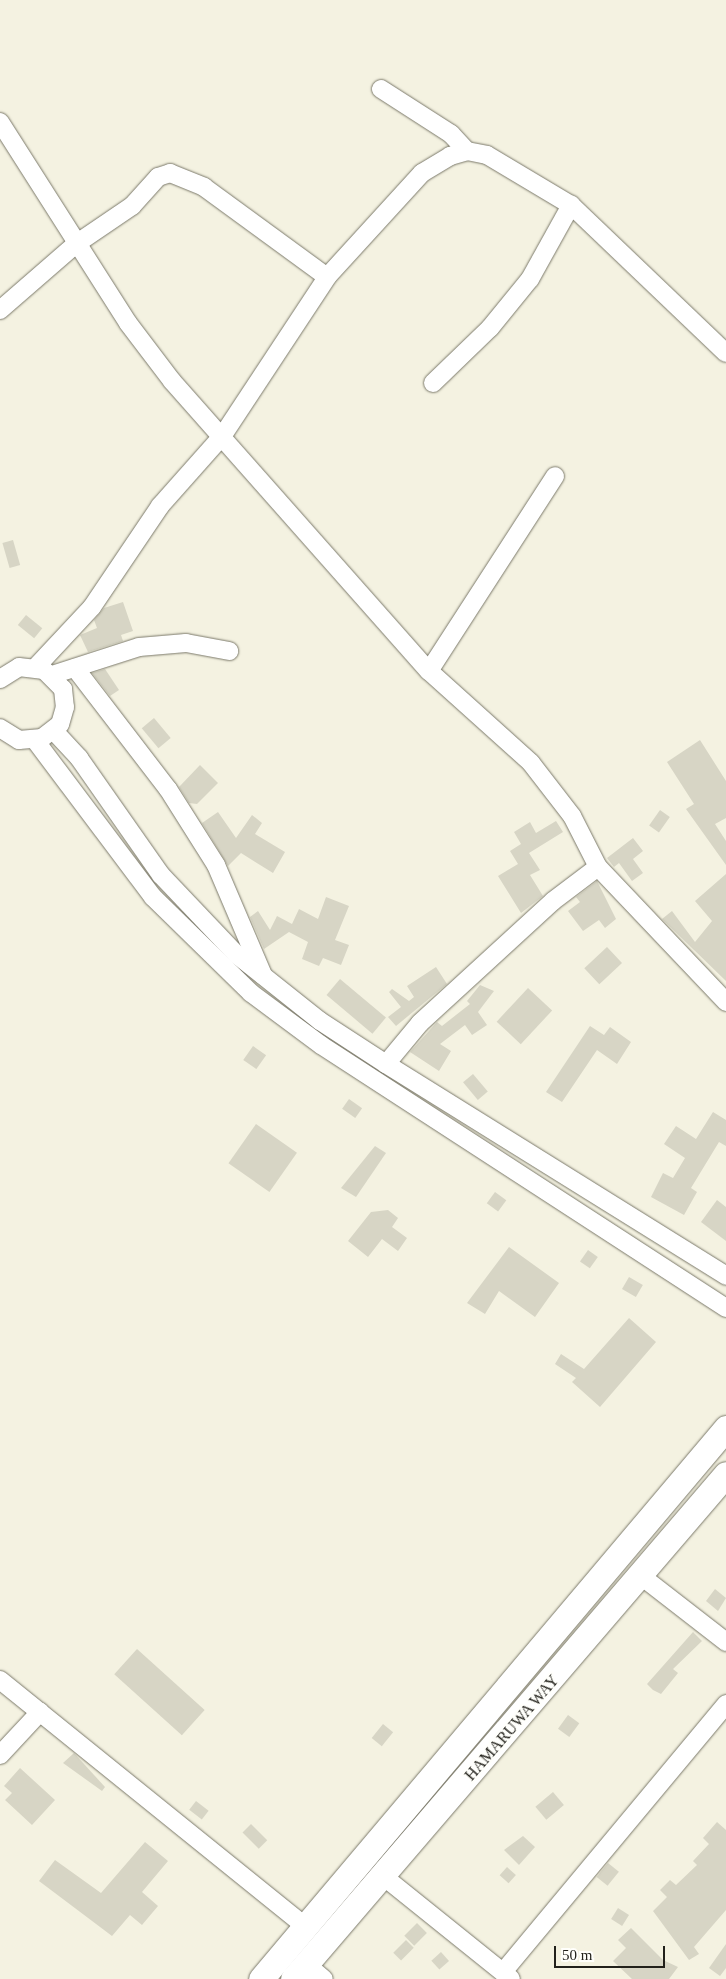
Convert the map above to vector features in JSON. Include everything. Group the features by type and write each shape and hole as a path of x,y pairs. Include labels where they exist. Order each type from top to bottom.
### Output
{"main road":[{"path":"261,1979 726,1428"},
{"name":"HAMARUWA WAY","path":"308,1974 383,1876 641,1576 726,1474"}],"street":[{"path":"382,90 451,134 467,151 513,168 571,205 726,353"},
{"path":"0,122 5,143 161,366 429,671 531,763 572,816 598,867 726,1002"},
{"path":"1,674 36,667 92,607 160,506 223,435 327,277 422,173 467,151"},
{"path":"0,310 76,244 119,217 158,177 182,174 327,277"},
{"path":"433,383 490,328 530,279 571,205"},
{"path":"429,671 555,476"},
{"path":"52,675 139,647 186,643 229,651"},
{"path":"0,728 19,740 36,740 54,731 66,707 63,689 52,675 36,667"},
{"path":"75,668 157,773 216,866 263,975"},
{"path":"54,731 79,758 122,825 161,875 201,920 263,975 386,1064 726,1276"},
{"path":"36,740 153,897 251,993 321,1045 726,1308"},
{"path":"386,1064 420,1023 553,901 598,867"},
{"path":"641,1576 726,1642"},
{"path":"0,1680 305,1926"},
{"path":"383,1876 507,1976 726,1704"},
{"path":"0,1755 40,1712"}],"building":[{"path":"13,540 20,565 10,568 2,543"},
{"path":"123,602 133,631 121,635 123,641 88,652 80,635 97,628 94,620 104,608"},
{"path":"26,615 42,628 34,638 18,625"},
{"path":"105,669 119,690 110,696 92,673"},
{"path":"154,718 171,738 158,748 142,728"},
{"path":"700,740 726,781 726,818 715,824 726,841 726,865 686,809 694,804 667,762"},
{"path":"200,765 218,783 197,804 189,803 179,787"},
{"path":"660,810 670,817 659,832 649,826"},
{"path":"218,812 236,838 252,815 262,823 255,834 285,852 273,873 241,853 228,866 202,823"},
{"path":"556,821 563,832 529,853 540,870 530,875 543,896 521,913 498,876 518,864 510,851 521,844 514,832 530,822 536,833"},
{"path":"633,838 643,851 633,859 643,873 632,881 619,863 614,867 607,858"},
{"path":"726,874 726,981 662,919 672,911 695,942 712,921 695,901"},
{"path":"597,881 616,919 605,928 599,920 583,931 568,911 580,902 576,897"},
{"path":"326,897 349,906 335,940 349,945 341,965 323,958 319,966 302,959 308,942 289,932 264,949 250,917 258,911 270,930 277,916 292,924 299,909 318,919"},
{"path":"607,947 622,963 599,984 584,968"},
{"path":"436,967 447,984 396,1026 388,1017 401,1007 389,992 392,989 409,1001 414,997 407,986"},
{"path":"340,979 386,1018 372,1034 327,995"},
{"path":"480,985 494,991 478,1012 487,1025 472,1035 465,1025 440,1044 451,1051 439,1071 410,1052 437,1022 442,1026 470,1004 467,1001"},
{"path":"528,988 552,1011 521,1044 497,1022"},
{"path":"590,1026 604,1035 610,1027 631,1042 617,1064 597,1050 562,1102 546,1092"},
{"path":"253,1046 266,1055 256,1069 243,1060"},
{"path":"473,1074 488,1092 478,1100 463,1082"},
{"path":"349,1099 362,1108 355,1118 342,1109"},
{"path":"713,1112 726,1120 726,1146 719,1142 691,1188 697,1192 684,1215 651,1197 663,1173 673,1178 685,1158 664,1144 676,1126 696,1139"},
{"path":"256,1124 297,1153 269,1192 228,1163"},
{"path":"375,1146 386,1153 356,1197 341,1188"},
{"path":"495,1192 506,1200 498,1212 487,1203"},
{"path":"717,1200 726,1207 726,1241 701,1222"},
{"path":"388,1210 398,1218 392,1227 407,1238 398,1251 382,1239 368,1257 348,1241 371,1212"},
{"path":"509,1247 559,1283 535,1317 499,1291 485,1314 467,1303"},
{"path":"588,1250 598,1257 590,1268 580,1261"},
{"path":"629,1277 643,1285 636,1297 622,1289"},
{"path":"629,1318 656,1342 600,1407 572,1382 576,1378 555,1364 561,1354 584,1369"},
{"path":"715,1589 726,1598 718,1611 706,1601"},
{"path":"693,1632 702,1641 673,1669 678,1673 661,1694 653,1690 647,1684"},
{"path":"137,1649 205,1710 182,1735 114,1674"},
{"path":"568,1715 579,1723 569,1737 558,1729"},
{"path":"383,1724 393,1732 382,1746 372,1738"},
{"path":"74,1753 105,1787 102,1791 63,1763"},
{"path":"20,1768 55,1800 32,1825 5,1800 12,1793 4,1786"},
{"path":"553,1792 564,1805 546,1820 535,1807"},
{"path":"196,1801 209,1811 202,1820 189,1810"},
{"path":"717,1822 726,1830 726,1910 694,1947 699,1954 689,1960 653,1911 667,1897 660,1890 670,1880 676,1885 697,1865 693,1861 709,1844 703,1838"},
{"path":"251,1824 267,1840 259,1849 243,1832"},
{"path":"523,1836 535,1847 519,1865 504,1850"},
{"path":"145,1842 168,1861 142,1892 158,1906 142,1925 130,1915 112,1936 39,1881 55,1860 101,1893"},
{"path":"608,1863 619,1872 608,1886 597,1877"},
{"path":"507,1867 516,1875 509,1883 500,1875"},
{"path":"618,1908 629,1915 622,1926 611,1919"},
{"path":"417,1923 427,1933 414,1946 404,1936"},
{"path":"631,1928 663,1960 678,1967 669,1979 632,1979 613,1961 626,1948 618,1940"},
{"path":"406,1940 414,1948 401,1961 393,1953"},
{"path":"726,1944 726,1968 720,1976 709,1968"},
{"path":"441,1952 449,1961 439,1970 431,1961"}]}
